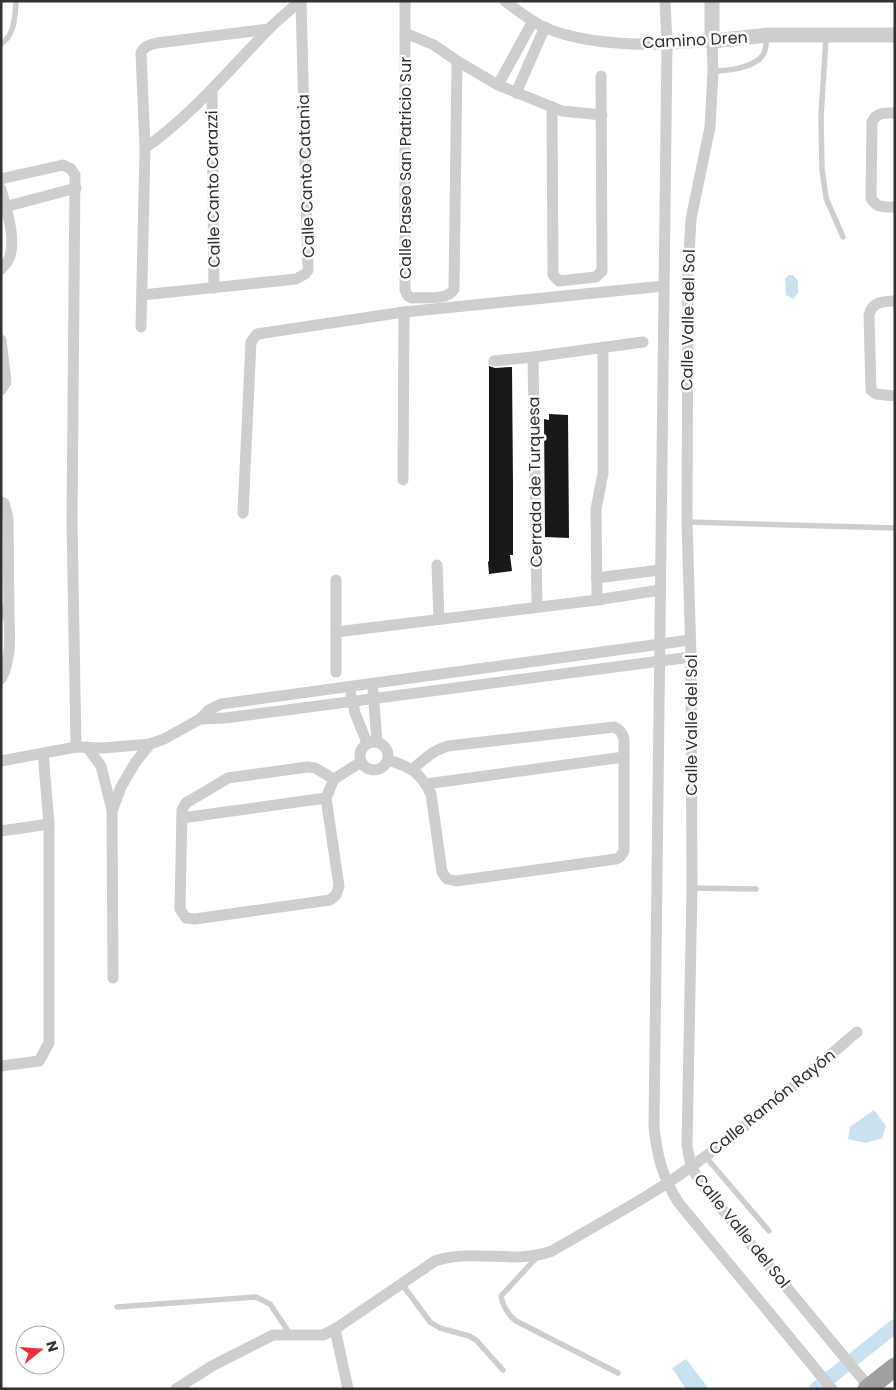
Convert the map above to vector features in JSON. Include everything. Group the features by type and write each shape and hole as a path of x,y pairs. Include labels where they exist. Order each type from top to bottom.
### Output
{"highway":[{"path":"866,1384 895,1367"}],"street":[{"path":"145,148 163,135 212,91 269,29 300,1"},
{"name":"Calle Canto Catania","path":"142,295 296,278 305,274 308,270 300,1"},
{"name":"Calle Paseo San Patricio Sur","path":"405,1 405,290 408,296 412,298 447,296 454,289 457,61"},
{"name":"Camino Dren","path":"504,1 533,22 545,27 571,35 604,41 667,44 768,35 895,34"},
{"path":"665,1 667,44 654,1126 656,1150 667,1183 678,1202 832,1389"},
{"name":"Calle Valle del Sol","path":"712,1 713,71 710,127 691,219 688,274 687,522 691,657 692,888 687,1146 691,1167 703,1186 866,1384"},
{"path":"498,85 533,22"},
{"path":"516,93 545,27"},
{"path":"141,327 145,148 141,53 143,49 157,43 269,29"},
{"path":"405,33 434,45 457,61 498,85 516,93 562,111 602,115"},
{"path":"552,107 552,270 554,277 559,281 596,277 602,271 601,76"},
{"name":"Calle Canto Carazzi","path":"212,91 214,288"},
{"path":"895,113 881,113 875,116 872,122 871,198 874,204 878,206 895,207"},
{"path":"1,179 63,166 71,169 75,175 72,521 82,747 101,766 112,811 113,978"},
{"path":"3,207 76,188"},
{"path":"1,189 12,248 10,258 1,269"},
{"path":"243,513 251,342 257,334 404,312 664,286"},
{"path":"895,302 878,303 871,308 869,315 871,390 876,394 895,396"},
{"path":"403,480 404,312"},
{"path":"1,340 6,382 1,390"},
{"path":"494,361 643,342"},
{"path":"597,600 596,509 603,473 603,347"},
{"name":"Cerrada de Turquesa","path":"533,357 537,607"},
{"path":"1,502 4,503 8,517 5,613 10,638 6,672 1,679"},
{"path":"437,565 438,619"},
{"path":"596,578 660,570"},
{"path":"336,580 336,672"},
{"path":"336,632 597,600 660,590"},
{"path":"1,761 82,747 103,748 150,744 164,739 200,719 209,710 221,704 690,640"},
{"path":"200,719 224,718 691,657"},
{"path":"350,686 355,713 372,743 385,747 388,755 388,760 382,768 373,770 368,769 361,762 360,754 372,743 373,683"},
{"path":"388,760 413,769 426,784 431,794 442,872 447,879 465,880 620,857 624,851 624,739 622,733 614,727 448,746 430,753 413,769"},
{"path":"112,811 121,787 135,763 150,744"},
{"path":"1,1066 39,1061 49,1042 49,824 43,753"},
{"path":"426,784 624,757"},
{"path":"334,779 315,768 307,767 228,778 186,803 182,810 180,909 186,918 195,919 330,900 336,895 339,886 326,798 334,779 361,762"},
{"path":"182,818 326,798"},
{"path":"1,832 49,824"},
{"name":"Calle Ramón Rayón","path":"176,1389 212,1366 273,1336 323,1335 335,1329 435,1261 446,1257 519,1258 538,1256 552,1251 691,1167 761,1114 857,1032"},
{"path":"335,1329 348,1389"}],"lane":[{"path":"1,44 6,41 12,31 16,1"},
{"path":"826,34 821,116 822,170 826,198 843,237"},
{"path":"713,71 727,71 747,66 758,60 764,53 768,35"},
{"path":"687,522 895,528"},
{"path":"692,888 756,889"},
{"path":"705,1156 769,1231"},
{"path":"538,1256 501,1296 502,1305 508,1315 516,1321 618,1373"},
{"path":"402,1284 430,1322 440,1328 469,1336 476,1340 503,1370"},
{"path":"118,1307 256,1297 270,1304 290,1335"}],"water":[{"path":"789,275 793,275 798,281 798,293 793,299 786,295 785,279"},
{"path":"874,1110 886,1126 882,1138 866,1143 848,1139 850,1127"},
{"path":"686,1359 709,1389 686,1389 672,1368"}],"building":[{"path":"489,366 495,368 512,367 513,555 510,555 512,571 489,574 488,562"},
{"path":"549,414 568,415 569,538 545,537 544,419 549,420"}],"waterway":[{"path":"816,1389 895,1326"}]}
